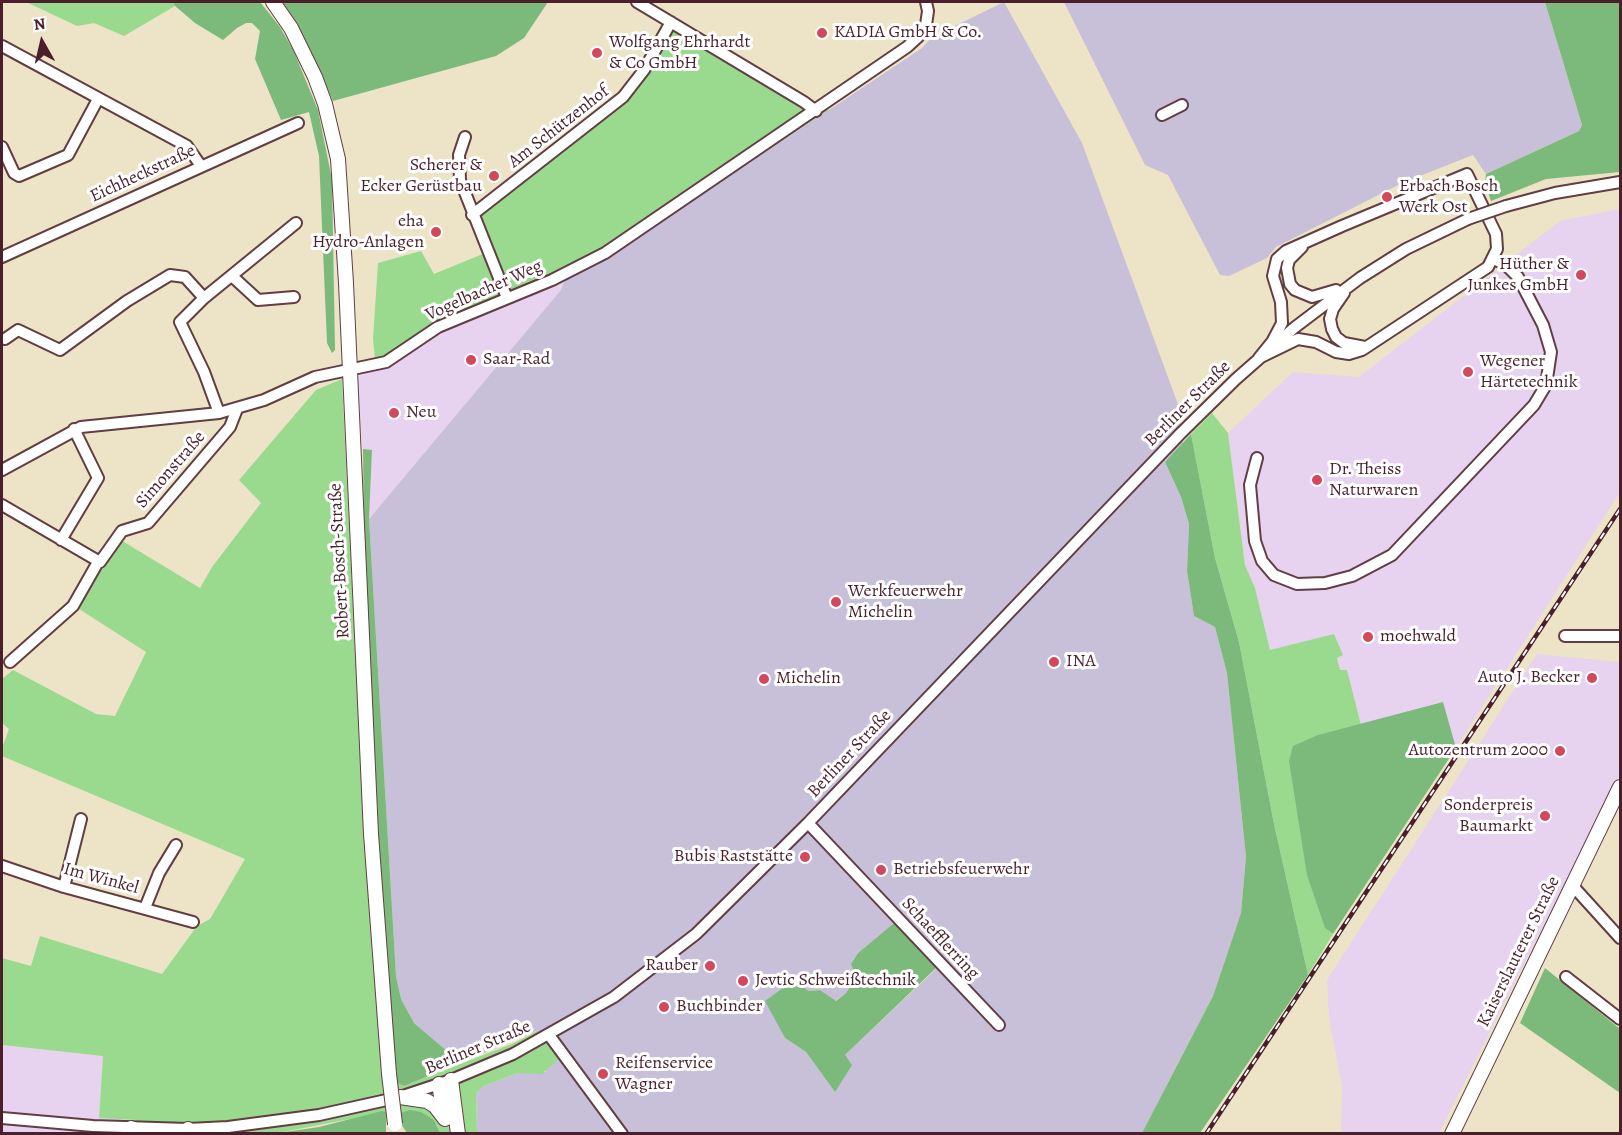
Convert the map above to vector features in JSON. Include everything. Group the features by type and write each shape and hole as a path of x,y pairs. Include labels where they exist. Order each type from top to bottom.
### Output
{"main road":[{"name":"Robert-Bosch-Straße","path":"273,2 303,50 325,104 333,133 341,187 371,834 395,1129"},
{"name":"Kaiserslauterer Straße","path":"1452,1134 1620,787"},
{"path":"445,1082 445,1119 450,1134"},
{"path":"445,1082 458,1134"},
{"path":"400,1096 427,1101 435,1106 445,1119"},
{"path":"131,1128 147,1134"}],"street":[{"path":"637,2 816,111"},
{"name":"Vogelbacher Weg","path":"2,470 74,429 92,425 219,413 237,409 315,377 386,362 438,327 612,249 816,111 918,37 927,19 926,2"},
{"name":"Am Schützenhof","path":"472,215 623,97 644,70 671,22"},
{"path":"2,46 187,146 201,165"},
{"path":"2,147 14,173 19,176 68,154 98,99"},
{"path":"1162,115 1182,105"},
{"name":"Eichheckstraße","path":"2,257 298,123"},
{"path":"465,137 459,155 459,168 472,215 507,298"},
{"path":"1467,174 1495,230 1497,249 1488,267 1374,345 1349,354 1336,352 1316,342 1298,339 1259,358 1272,342 1282,323 1281,302 1273,268 1277,259 1286,251 1467,174"},
{"name":"Berliner Straße","path":"2,1118 191,1131 296,1119 400,1096 445,1082 549,1035 614,997 675,952 808,823 1181,433 1259,358 1360,278 1406,249 1468,219 1506,206 1555,193 1620,182"},
{"path":"219,413 204,372 180,322 204,298 233,277 296,223"},
{"path":"1309,242 1289,260 1287,268 1290,284 1295,290 1312,297 1322,296 1360,278"},
{"path":"1257,458 1250,485 1255,541 1263,561 1275,575 1297,584 1325,583 1352,576 1392,555 1534,405 1546,385 1551,352 1543,326 1518,278 1506,265 1494,259"},
{"path":"5,339 18,330 60,350 127,301 170,276 185,277 204,298"},
{"path":"233,277 258,300 294,297"},
{"path":"1360,278 1342,295 1333,309 1330,319 1332,329 1336,337 1352,346 1362,348 1374,345"},
{"name":"Simonstraße","path":"10,662 73,606 98,562 102,560 122,531 148,523 230,427 237,409"},
{"path":"61,540 98,478 74,429"},
{"path":"2,505 98,562"},
{"path":"1565,636 1620,636"},
{"path":"64,887 81,819"},
{"name":"Schaefflerring","path":"808,823 999,1025"},
{"path":"145,908 159,873 176,845"},
{"name":"Im Winkel","path":"2,867 64,887 193,922"},
{"path":"1572,885 1620,938"},
{"path":"1566,977 1620,1019"},
{"path":"549,1035 622,1134"}],"shaded area":[{"path":"1004,2 1082,143 1183,418 1179,422 1183,444 1165,462 1181,497 1189,524 1187,571 1194,616 1215,627 1227,673 1246,857 1241,913 1213,996 1142,1133 477,1133 476,1093 484,1086 518,1073 546,1072 539,1030 461,1063 414,1023 401,999 396,976 369,519 561,290 565,280 607,256 829,110 922,48 932,37","holes":["894,923 936,969 845,1055 835,1092 806,1052 785,1038 766,1001 798,981 809,991 820,990 835,1001 846,993 856,978 851,964 858,953"]},
{"path":"1064,2 1545,2 1582,125 1579,131 1486,174 1473,155 1402,183 1276,247 1267,258 1229,276 1220,275 1168,175 1145,165"},
{"path":"1620,209 1620,492 1456,748 1443,702 1361,725 1347,671 1340,670 1337,658 1343,656 1270,650 1255,588 1245,565 1228,433 1293,372 1359,377 1560,221"},
{"path":"565,280 561,290 369,519 372,450 363,449 357,377 387,364 426,337"},
{"path":"1537,654 1620,662 1620,774 1439,1133 1341,1133 1342,1086 1329,1018 1327,980"},
{"path":"2,1045 103,1056 99,1118 136,1120 135,1133 2,1133"}],"green space":[{"path":"26,2 173,2 175,6 124,36 94,23 77,26"},
{"path":"173,2 260,2 280,27 294,52 318,110 332,180 335,350 332,353 327,343 319,156 309,112 281,120 255,59 260,31 252,23 246,23 237,28 223,40 195,23"},
{"path":"278,2 548,2 524,38 496,56 333,101 312,56"},
{"path":"1545,2 1620,2 1620,172 1546,179 1491,201 1485,183 1486,174 1579,131 1582,125"},
{"path":"677,18 829,110 607,256 565,280 426,337 376,369 373,339 378,263 421,251 434,274 495,249 480,215 649,69"},
{"path":"342,379 355,650 386,1112 278,1133 135,1133 136,1120 99,1118 103,1056 2,1045 2,958 31,966 40,936 162,974 197,926 210,919 245,859 2,756 2,748 9,729 2,723 2,679 13,670 96,714 115,716 146,652 76,607 101,566 107,563 119,539 200,588 212,567 261,503 239,480 316,390"},
{"path":"1212,413 1228,433 1245,565 1255,588 1270,650 1334,634 1343,655 1337,658 1340,670 1347,670 1361,725 1318,735 1325,928 1333,934 1308,975 1274,824 1239,642 1215,558 1191,434"},
{"path":"1191,434 1215,558 1239,642 1274,824 1308,975 1200,1133 1142,1133 1213,996 1241,913 1246,857 1227,673 1215,627 1194,616 1187,571 1189,524 1181,497 1165,462"},
{"path":"363,449 372,450 369,519 396,976 401,999 414,1023 461,1063 404,1086 397,1083 381,880 364,540"},
{"path":"1443,702 1456,748 1333,934 1325,928 1307,875 1289,761 1293,746 1318,735"},
{"path":"894,923 936,968 845,1055 852,1065 835,1092 806,1052 785,1038 765,1001 794,980 809,991 820,990 836,1001 846,993 856,978 851,964 858,953"},
{"path":"1545,968 1620,1029 1620,1093 1520,1023"},
{"path":"539,1030 560,1058 542,1074 518,1073 484,1086 476,1093 477,1133 440,1133 434,1120 400,1113 397,1083 404,1086 514,1043"},
{"path":"410,1110 421,1112 434,1120 440,1133 407,1133 401,1124 400,1113"},
{"path":"382,1111 386,1112 386,1133 278,1133 319,1127"}],"railway":[{"path":"1206,1134 1620,509"}],"place":[{"name":"KADIA GmbH & Co.","path":"822,33"},
{"name":"Wolfgang Ehrhardt & Co GmbH","path":"597,53"},
{"name":"Scherer & Ecker Gerüstbau","path":"494,176"},
{"name":"Erbach Bosch Werk Ost","path":"1387,197"},
{"name":"eha Hydro-Anlagen","path":"436,232"},
{"name":"Hüther & Junkes GmbH","path":"1581,275"},
{"name":"Saar-Rad","path":"471,360"},
{"name":"Wegener Härtetechnik","path":"1468,372"},
{"name":"Neu","path":"394,413"},
{"name":"Dr. Theiss Naturwaren","path":"1317,480"},
{"name":"Werkfeuerwehr Michelin","path":"836,602"},
{"name":"moehwald","path":"1368,637"},
{"name":"INA","path":"1054,662"},
{"name":"Auto J. Becker","path":"1592,678"},
{"name":"Michelin","path":"764,679"},
{"name":"Autozentrum 2000","path":"1560,751"},
{"name":"Sonderpreis Baumarkt","path":"1545,816"},
{"name":"Bubis Raststätte","path":"805,857"},
{"name":"Betriebsfeuerwehr","path":"881,870"},
{"name":"Rauber","path":"710,966"},
{"name":"Jevtic Schweißtechnik","path":"743,981"},
{"name":"Buchbinder","path":"664,1007"},
{"name":"Reifenservice Wagner","path":"603,1074"}]}
